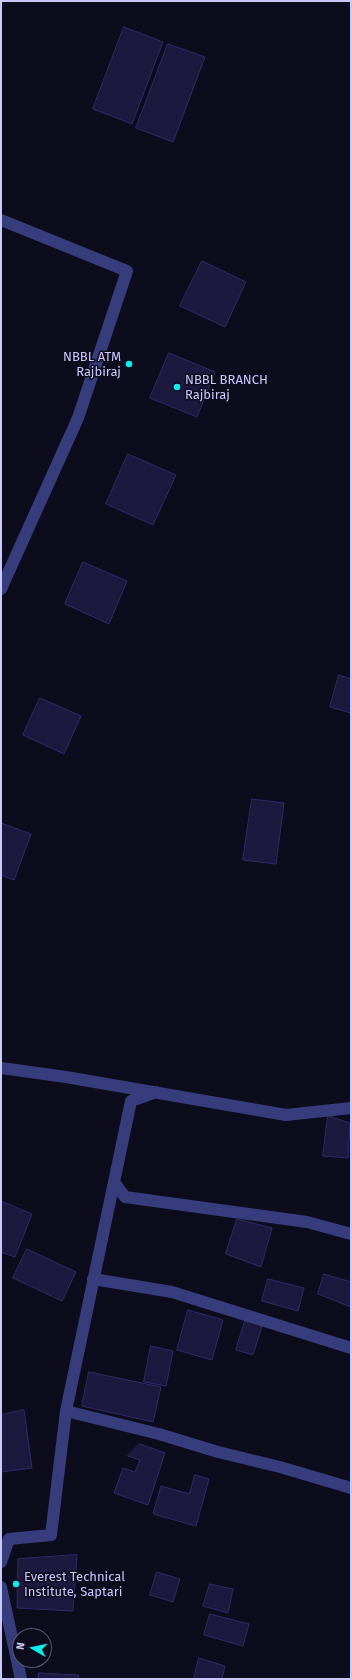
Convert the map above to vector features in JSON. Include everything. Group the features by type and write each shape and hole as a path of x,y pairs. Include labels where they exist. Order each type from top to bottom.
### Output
{"street":[{"path":"1,220 127,271 78,418 1,589"},
{"path":"1,1068 66,1077 286,1115 351,1108"},
{"path":"1,1562 10,1539 51,1535 66,1411 131,1101 156,1092"},
{"path":"114,1182 125,1197 307,1222 351,1234"},
{"path":"93,1279 172,1292 351,1348"},
{"path":"66,1411 159,1434 218,1452 280,1467 351,1488"},
{"path":"1,1587 21,1679"}],"building":[{"path":"124,27 163,42 132,124 93,109"},
{"path":"168,44 205,57 173,142 136,128"},
{"path":"202,261 246,282 225,327 180,306"},
{"path":"169,353 215,372 197,417 150,398"},
{"path":"128,454 176,475 153,525 106,504"},
{"path":"83,562 127,581 109,624 65,604"},
{"path":"339,675 351,679 351,713 330,707"},
{"path":"40,698 81,716 64,754 23,735"},
{"path":"252,799 284,803 276,864 243,860"},
{"path":"1,823 31,834 14,880 1,875"},
{"path":"328,1116 350,1123 348,1158 323,1156"},
{"path":"1,1201 32,1214 15,1257 1,1252"},
{"path":"237,1219 272,1228 261,1267 226,1254"},
{"path":"27,1249 76,1272 62,1301 13,1278"},
{"path":"324,1274 351,1282 351,1307 318,1294"},
{"path":"268,1279 304,1288 298,1311 262,1301"},
{"path":"188,1310 223,1320 212,1360 177,1350"},
{"path":"246,1318 263,1323 253,1355 236,1350"},
{"path":"151,1346 173,1351 166,1386 144,1382"},
{"path":"89,1372 161,1387 153,1422 82,1406"},
{"path":"24,1410 32,1468 1,1472 1,1415"},
{"path":"140,1444 165,1453 148,1505 114,1493 123,1468 135,1472 140,1460 128,1456"},
{"path":"195,1475 209,1479 196,1526 153,1514 161,1486 189,1494"},
{"path":"77,1555 73,1611 17,1608 18,1559"},
{"path":"157,1572 180,1579 173,1602 150,1595"},
{"path":"210,1584 233,1589 228,1613 203,1606"},
{"path":"210,1614 249,1624 243,1646 204,1635"},
{"path":"199,1658 225,1666 222,1679 194,1679"},
{"path":"39,1673 79,1675 78,1679 39,1679"}],"place":[{"name":"NBBL ATM Rajbiraj","path":"129,364"},
{"name":"NBBL BRANCH Rajbiraj","path":"177,387"},
{"name":"Everest Technical Institute, Saptari","path":"16,1584"}]}
